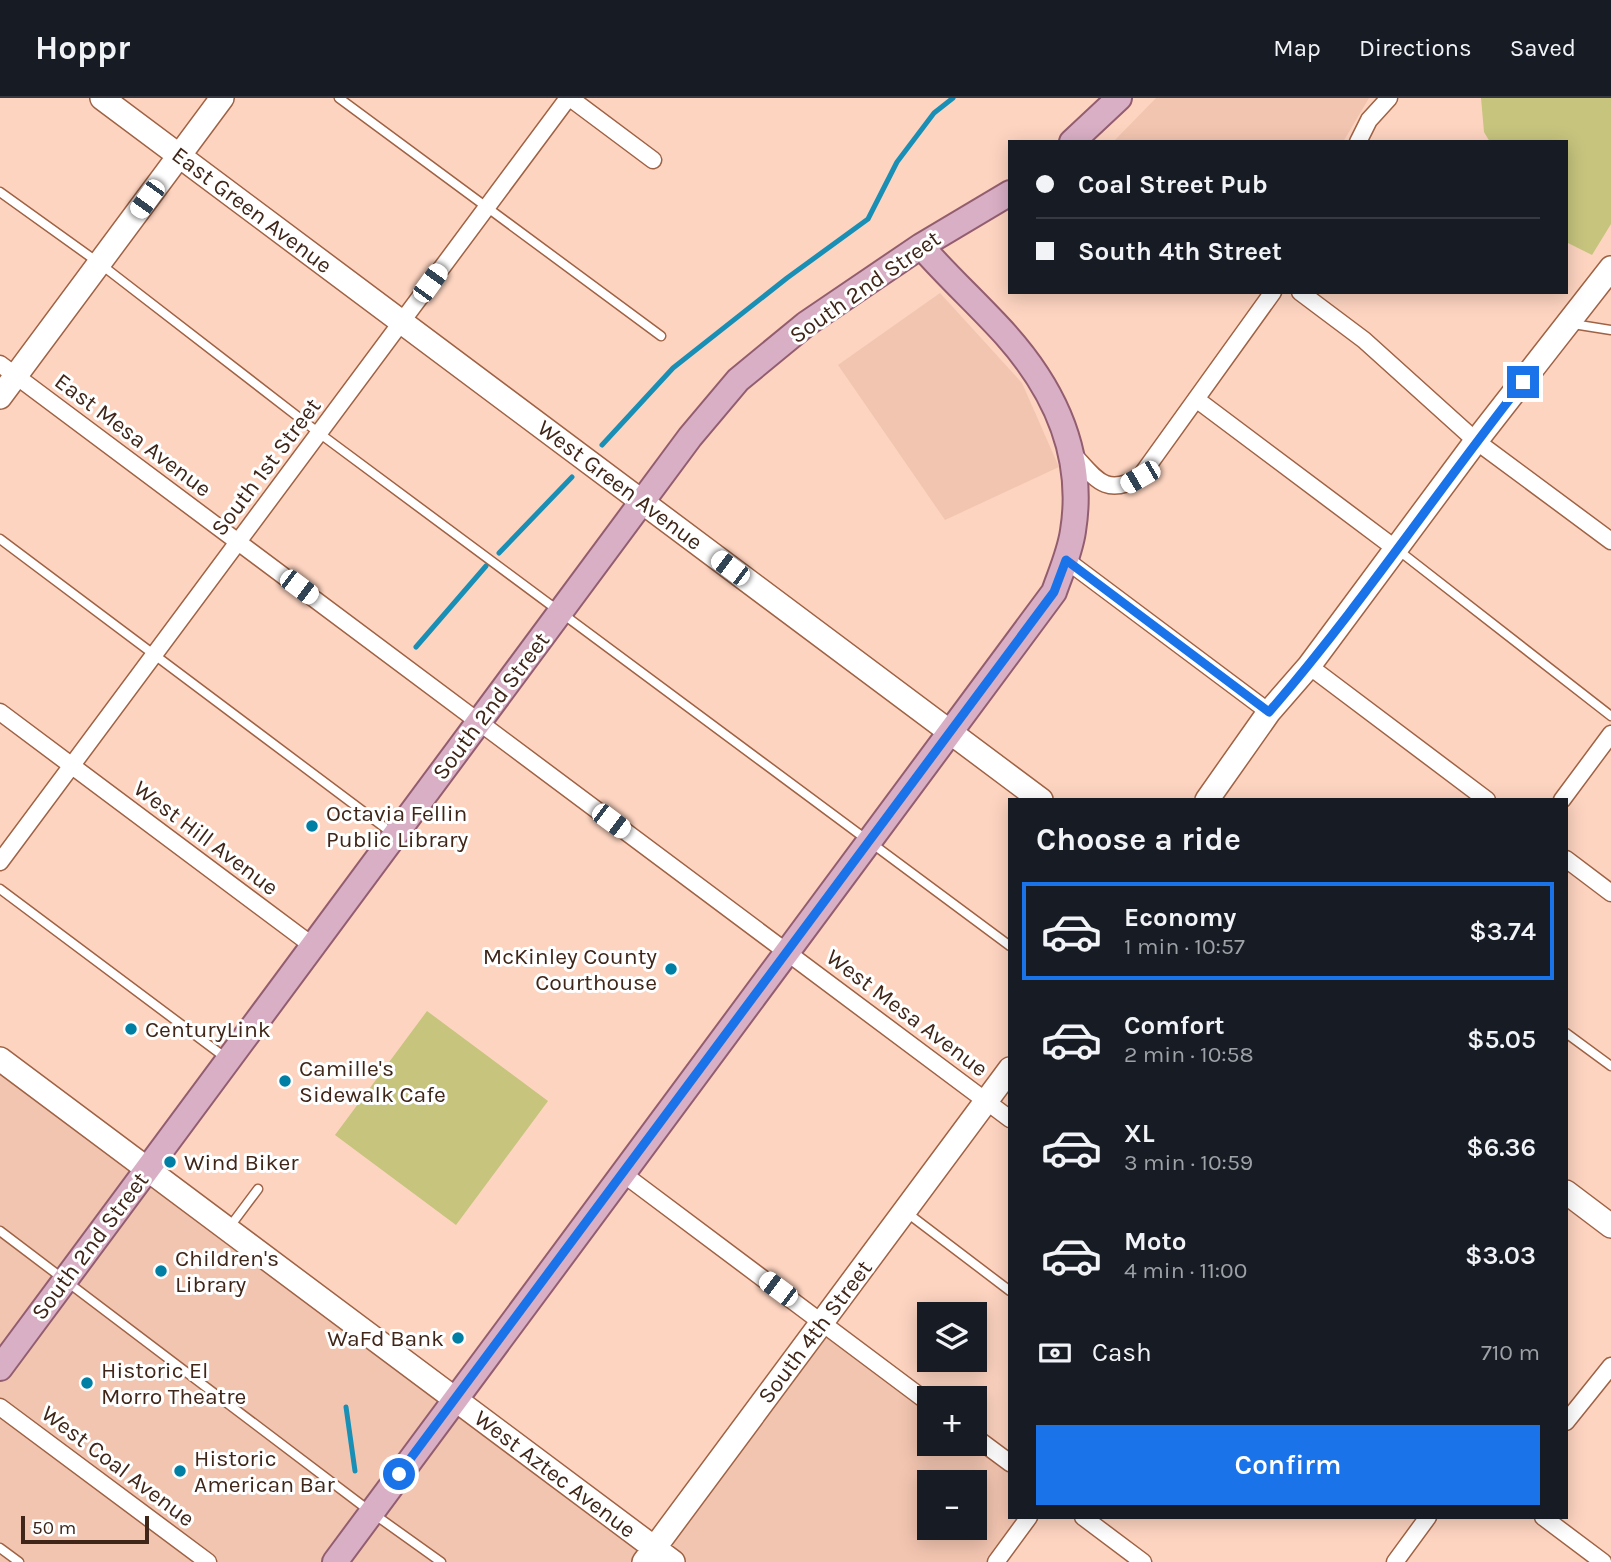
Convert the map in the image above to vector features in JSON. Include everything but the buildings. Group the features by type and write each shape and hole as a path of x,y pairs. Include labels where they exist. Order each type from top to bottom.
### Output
{"main road":[{"path":"1074,140 1119,98"},
{"name":"South 2nd Street","path":"0,1368 690,438 738,380 806,324 921,246 1008,194"},
{"path":"335,1562 1054,592 1073,532 1076,500 1071,451 1060,418 1037,374 1006,335 921,246"}],"street":[{"name":"East Green Avenue","path":"102,98 402,322"},
{"path":"0,397 8,370 99,263 222,98"},
{"path":"569,98 653,160"},
{"name":"South 1st Street","path":"0,862 569,98"},
{"path":"1359,140 1370,120 1389,98"},
{"path":"1208,798 1269,712 1309,666 1476,441 1570,324 1611,268"},
{"path":"1071,451 1104,484 1114,488 1140,477 1272,294"},
{"path":"1303,294 1364,340 1476,441 1611,541"},
{"name":"West Green Avenue","path":"402,322 1038,798"},
{"name":"East Mesa Avenue","path":"8,370 238,542"},
{"path":"1196,399 1396,549"},
{"name":"West Mesa Avenue","path":"238,542 1008,1118"},
{"path":"1066,560 1269,712"},
{"path":"1309,666 1484,798"},
{"name":"West Hill Avenue","path":"0,712 313,946"},
{"path":"1563,798 1611,734"},
{"path":"1568,861 1611,893"},
{"name":"West Aztec Avenue","path":"0,1059 455,1399 649,1555 673,1562"},
{"name":"South 4th Street","path":"649,1555 1008,1072"},
{"path":"622,1173 917,1394"},
{"path":"1568,1194 1611,1226"},
{"path":"1568,1420 1611,1366"},
{"name":"West Coal Avenue","path":"0,1407 208,1562"},
{"path":"987,1446 1008,1462"},
{"path":"996,1562 1028,1519"},
{"path":"1086,1519 1143,1562"},
{"path":"1395,1562 1427,1519"},
{"path":"1546,1519 1603,1562"}],"lane":[{"path":"339,98 661,336"},
{"path":"0,192 99,263 319,432 1008,944"},
{"path":"1570,324 1611,330"},
{"path":"0,539 395,835"},
{"path":"1396,549 1611,716"},
{"path":"0,889 228,1060"},
{"path":"1568,1034 1611,1066"},
{"path":"228,1230 258,1189"},
{"path":"905,1211 1008,1289"},
{"path":"0,1231 441,1562"},
{"path":"0,1548 19,1562"}],"shaded area":[{"path":"1156,98 1369,98 1344,140 1115,140"},
{"path":"1481,98 1611,98 1611,224 1592,255 1568,243 1568,140 1489,140 1484,132"},
{"path":"940,293 1022,383 1059,467 945,520 838,365"},
{"path":"427,1011 548,1101 456,1225 335,1135"},
{"path":"0,1059 654,1548 822,1322 917,1394 917,1456 987,1456 987,1451 1008,1462 1008,1519 1028,1519 996,1562 0,1562"}],"waterway":[{"path":"602,445 673,368 787,278 868,219 897,162 934,113 953,98"},
{"path":"499,553 572,477"},
{"path":"416,647 486,566"},
{"path":"346,1407 355,1471"}],"place":[{"name":"Octavia Fellin Public Library","path":"312,826"},
{"name":"McKinley County Courthouse","path":"671,969"},
{"name":"CenturyLink","path":"131,1029"},
{"name":"Camille's Sidewalk Cafe","path":"285,1081"},
{"name":"Wind Biker","path":"170,1162"},
{"name":"Children's Library","path":"161,1271"},
{"name":"WaFd Bank","path":"458,1338"},
{"name":"Historic El Morro Theatre","path":"87,1383"},
{"name":"Historic American Bar","path":"180,1471"}],"route":[{"path":"399,1474 1054,592 1066,560 1269,712 1309,666 1523,382"}]}
